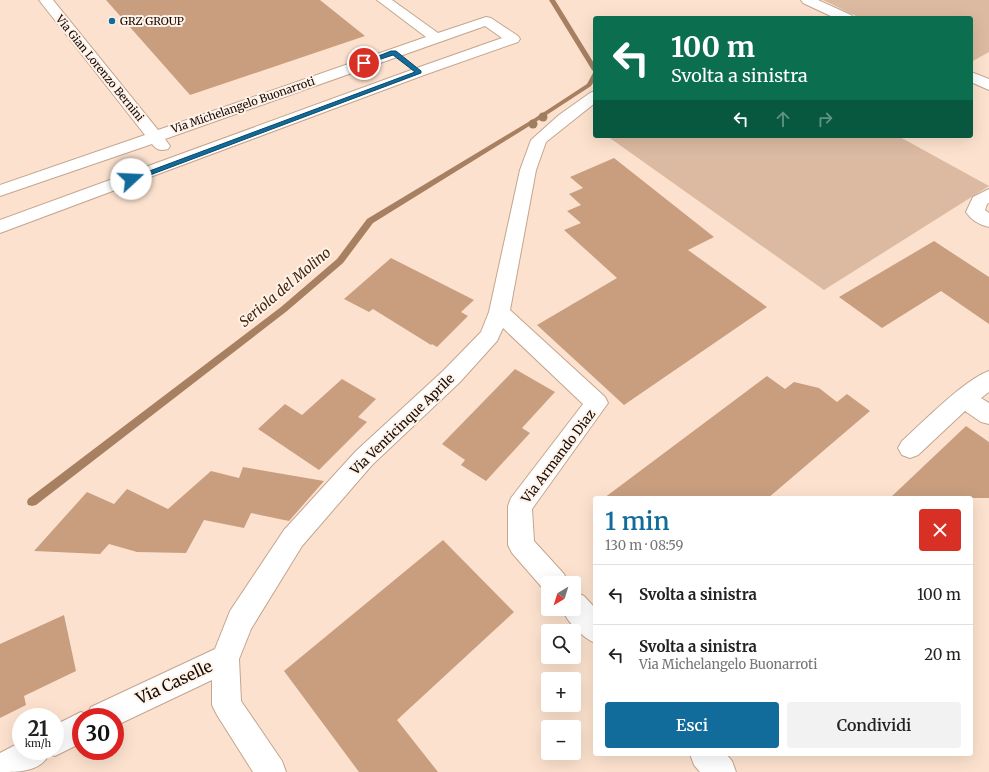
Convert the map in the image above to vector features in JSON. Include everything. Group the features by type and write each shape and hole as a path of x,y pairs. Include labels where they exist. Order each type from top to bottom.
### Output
{"street":[{"name":"Via Gian Lorenzo Bernini","path":"46,0 175,163"},
{"path":"384,0 436,38"},
{"path":"808,0 842,16"},
{"path":"816,16 832,11"},
{"name":"Via Michelangelo Buonarroti","path":"0,191 486,21 513,39 419,72"},
{"path":"394,53 419,72"},
{"path":"973,77 989,70"},
{"path":"0,227 419,72"},
{"path":"973,77 989,85"},
{"name":"Via Venticinque Aprile","path":"271,772 227,705 225,659 240,621 293,538 364,458 452,376 490,336 499,312 528,170 539,140 593,97"},
{"path":"989,195 979,201 975,212 989,221"},
{"name":"Via Armando Diaz","path":"499,312 597,403 520,506 521,545 549,576"},
{"path":"910,448 964,399 989,380"},
{"path":"964,399 989,416"},
{"path":"581,613 593,627"},
{"name":"Via Caselle","path":"120,708 225,659"},
{"path":"707,756 721,772"},
{"path":"0,769 18,760"}],"shaded area":[{"path":"823,0 989,0 989,52 973,61 973,16 856,16"},
{"path":"610,138 902,138 989,186 824,290"}],"building":[{"path":"106,0 320,0 365,36 190,95"},
{"path":"614,158 714,237 688,250 767,307 624,405 537,325 617,278 564,230 581,223 567,211 581,205 569,194 583,188 570,177"},
{"path":"934,241 989,277 989,324 941,291 882,328 839,297"},
{"path":"391,258 474,300 461,312 468,316 437,347 432,344 431,345 373,309 369,312 344,299"},
{"path":"515,369 555,392 522,428 530,433 486,481 461,465 465,460 442,444"},
{"path":"767,376 785,389 794,382 819,388 837,402 847,394 870,411 770,496 607,496"},
{"path":"342,379 376,399 358,417 367,422 319,470 258,429 285,404 302,415"},
{"path":"966,426 989,442 989,498 973,498 973,496 892,496"},
{"path":"243,467 324,481 289,521 251,513 244,528 204,520 186,553 137,552 109,544 100,554 34,551 87,492 114,504 127,489 168,509 211,471 239,478"},
{"path":"443,540 514,612 397,720 438,772 359,772 284,671"},
{"path":"64,615 76,671 24,696 26,705 20,708 12,708 12,712 0,718 0,644"}],"waterway":[{"name":"Seriola del Molino","path":"552,0 593,67"},
{"name":"Seriola del Molino","path":"32,502 284,309 340,261 370,221 537,119 589,85 593,78"}],"place":[{"name":"GRZ GROUP","path":"112,21"}],"route":[{"path":"131,179 419,72 394,53 364,63"}]}
